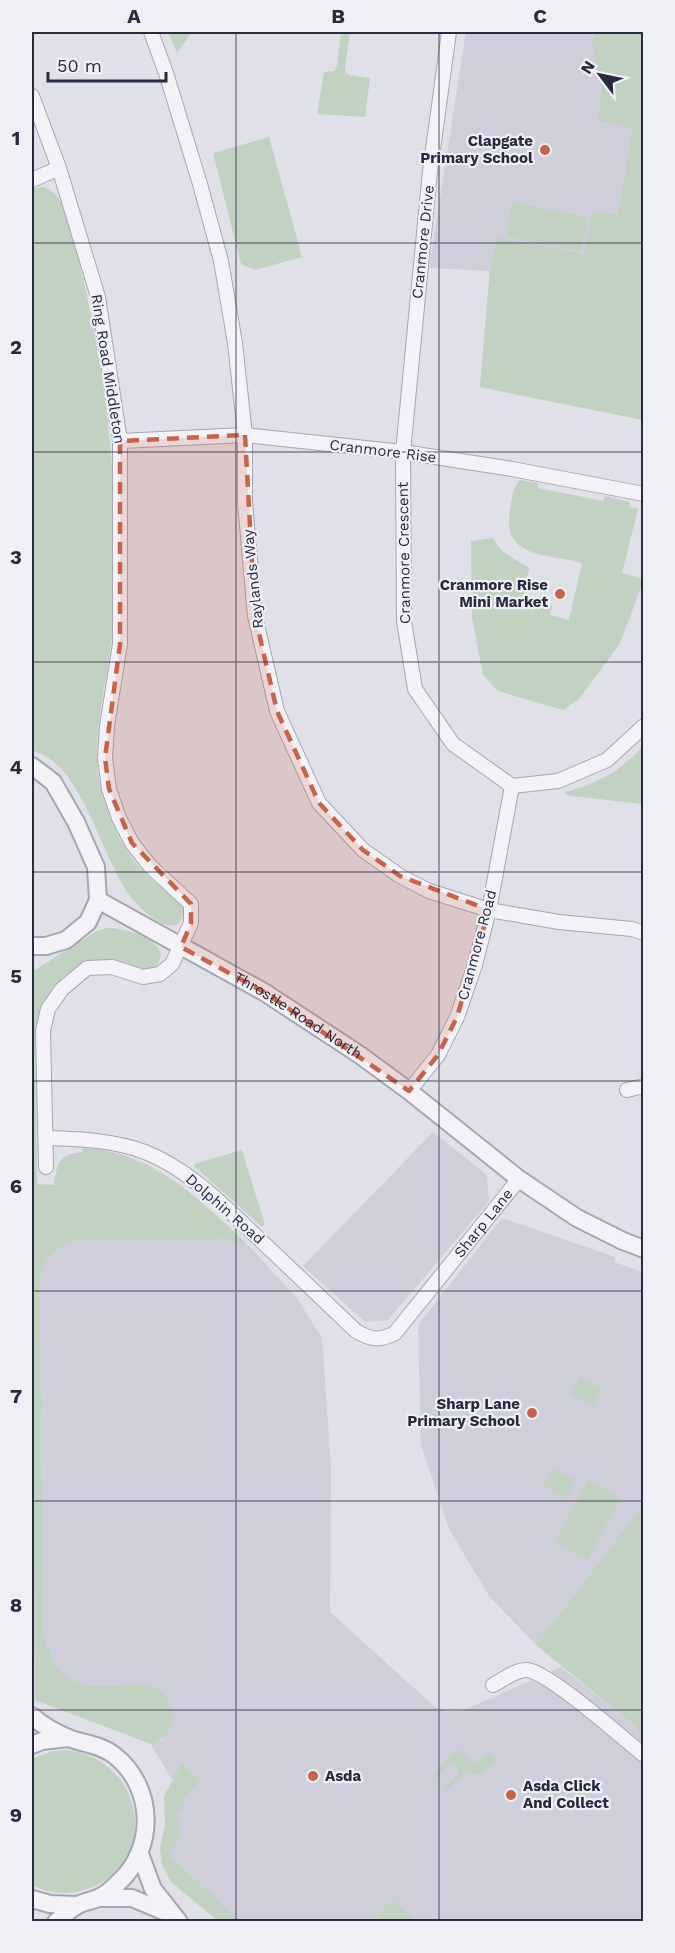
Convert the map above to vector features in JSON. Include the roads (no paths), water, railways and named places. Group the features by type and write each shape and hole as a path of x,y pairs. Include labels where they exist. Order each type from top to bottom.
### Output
{"street":[{"name":"Raylands Way","path":"151,32 170,84 221,261 235,343 245,435 246,503 255,616 277,711 319,803 363,850 400,876 429,891 489,910 559,922 632,929 644,933"},
{"name":"Cranmore Drive","path":"403,452 429,182 449,32"},
{"name":"Ring Road Middleton","path":"32,96 60,168 98,297 120,441 120,644 107,726 105,758 109,789 119,818 132,843 150,866 191,904 191,923 181,948"},
{"path":"32,180 60,168"},
{"name":"Cranmore Rise","path":"120,441 245,435 403,452 512,469 644,494"},
{"name":"Cranmore Crescent","path":"403,452 404,621 415,689 453,744 512,786"},
{"path":"512,786 558,781 607,760 644,726"},
{"path":"32,766 53,782 76,822 96,867 98,900 88,922 66,940 39,946 32,961"},
{"name":"Cranmore Road","path":"409,1091 438,1055 457,1017 475,965 489,910 512,786"},
{"name":"Throstle Road North","path":"98,900 264,992 360,1055 519,1179"},
{"path":"46,1167 43,1031 48,1009 62,989 87,968 112,968 143,977 160,974 172,964 181,948"},
{"path":"627,1090 644,1086"},
{"name":"Dolphin Road","path":"46,1138 86,1139 122,1145 146,1153 175,1168 208,1191 356,1332 366,1338 374,1339"},
{"name":"Sharp Lane","path":"374,1339 384,1339 395,1333 519,1179 577,1218 644,1249"},
{"path":"493,1685 524,1669 537,1671 644,1755"},
{"path":"32,1716 39,1723 69,1738 95,1745 113,1755 128,1768 138,1785 146,1808 146,1833 140,1854 131,1870 99,1898"},
{"path":"32,1745 42,1741 69,1738"},
{"path":"140,1854 153,1889 175,1918"},
{"path":"32,1899 50,1904 77,1905 99,1898 132,1898 175,1918"},
{"path":"56,1922 77,1905"}],"place":[{"name":"Clapgate Primary School","path":"545,150"},
{"name":"Cranmore Rise Mini Market","path":"560,594"},
{"name":"Sharp Lane Primary School","path":"532,1413"},
{"name":"Asda","path":"313,1776"},
{"name":"Asda Click And Collect","path":"511,1795"}]}
